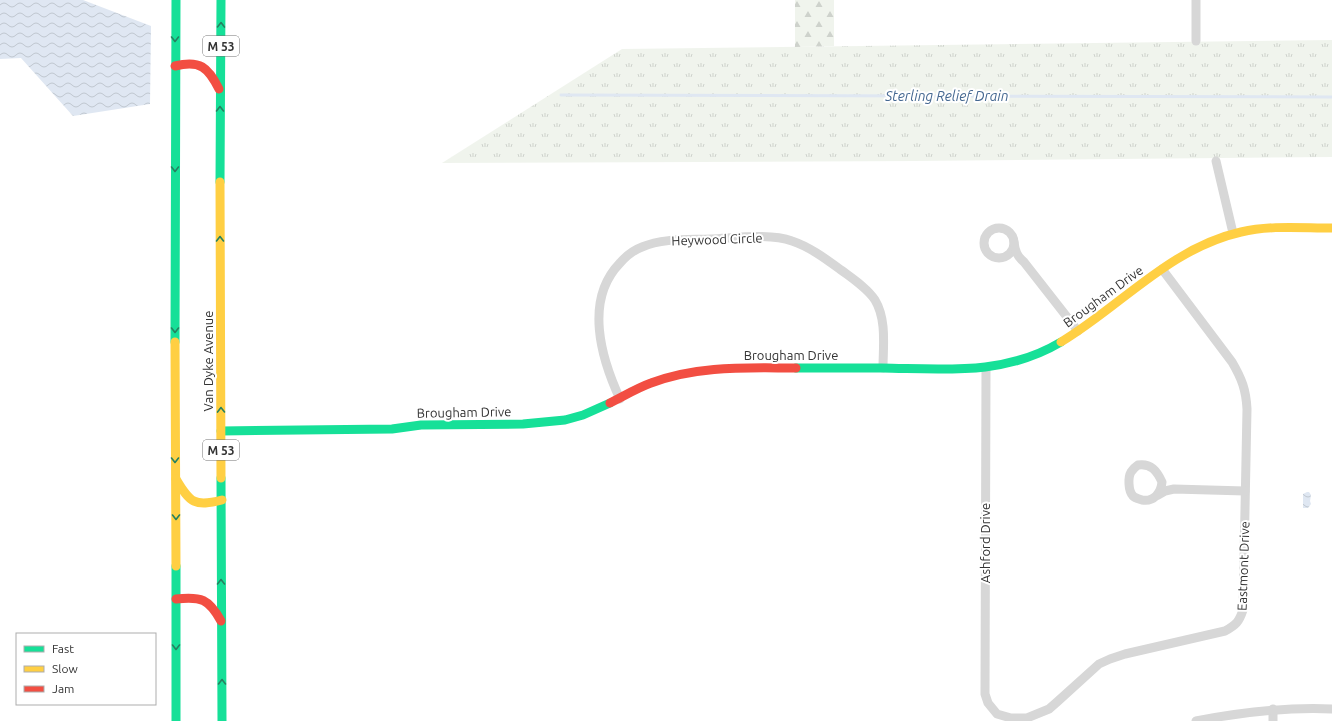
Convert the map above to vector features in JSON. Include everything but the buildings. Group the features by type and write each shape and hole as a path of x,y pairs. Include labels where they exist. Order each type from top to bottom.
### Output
{"main road":[{"path":"176,0 176,721"},
{"name":"Van Dyke Avenue","path":"221,0 222,721"},
{"path":"175,66 192,62 200,64 212,75 220,92"},
{"name":"Brougham Drive","path":"221,431 392,429 421,425 531,424 565,420 598,409 651,383 696,371 726,368 883,368 958,370 986,368 1033,356 1078,332 1162,269 1202,244 1234,233 1265,228 1332,228"},
{"path":"176,478 184,493 198,504 206,504 222,500"},
{"path":"176,599 190,597 200,598 215,609 221,621"}],"street":[{"path":"1196,0 1196,41"},
{"path":"1216,161 1234,233"},
{"path":"1019,257 1012,256 998,258 988,254 984,245 986,236 993,229 1002,228 1010,233 1014,242 1015,251 1019,257 1078,332"},
{"name":"Heywood Circle","path":"620,399 604,359 599,311 601,299 611,275 624,259 642,247 667,241 772,237 791,240 814,251 856,281 875,300 882,318 883,368"},
{"path":"1003,257 1011,251 1014,242"},
{"name":"Eastmont Drive","path":"997,714 1011,718 1027,718 1040,713 1049,709 1058,702 1099,664 1125,654 1221,632 1234,626 1240,618 1243,610 1247,409 1244,384 1240,374 1232,362 1162,269"},
{"name":"Ashford Drive","path":"986,368 985,694 988,703 997,714"},
{"path":"1174,489 1162,482 1154,469 1148,465 1138,465 1130,475 1130,487 1133,496 1137,499 1148,500 1165,491 1174,489 1245,491"},
{"path":"1158,495 1162,488 1162,482"},
{"path":"1196,721 1242,712 1273,709 1332,709"},
{"path":"1273,709 1273,721"}],"green space":[{"path":"795,0 834,0 834,46 795,47"},
{"name":"Sterling Relief Drain","path":"1332,40 1332,157 442,163 622,49"}],"water":[{"path":"0,0 83,0 151,26 150,104 73,116 21,58 0,59"},
{"path":"1307,492 1311,495 1311,504 1308,508 1303,508 1303,494"}],"waterway":[{"name":"Sterling Relief Drain","path":"561,95 1332,97"}],"traffic: fast":[{"path":"175,342 176,0"},
{"path":"220,182 221,0"},
{"path":"796,368 974,368 1018,361 1040,353 1061,342"},
{"path":"221,431 392,429 421,425 523,424 565,420 583,415 610,403"},
{"path":"221,478 222,721"},
{"path":"176,566 176,721"}],"traffic: slow":[{"path":"220,182 221,478"},
{"path":"1061,342 1083,328 1169,264 1191,251 1215,240 1241,232 1264,228 1332,228"},
{"path":"175,342 176,566"},
{"path":"176,479 185,493 194,501 205,503 222,500"}],"traffic: jam":[{"path":"175,66 191,64 202,67 211,75 219,89"},
{"path":"610,403 646,385 669,377 687,373 705,370 741,368 796,368"},
{"path":"176,599 192,598 203,601 212,608 221,621"}]}
